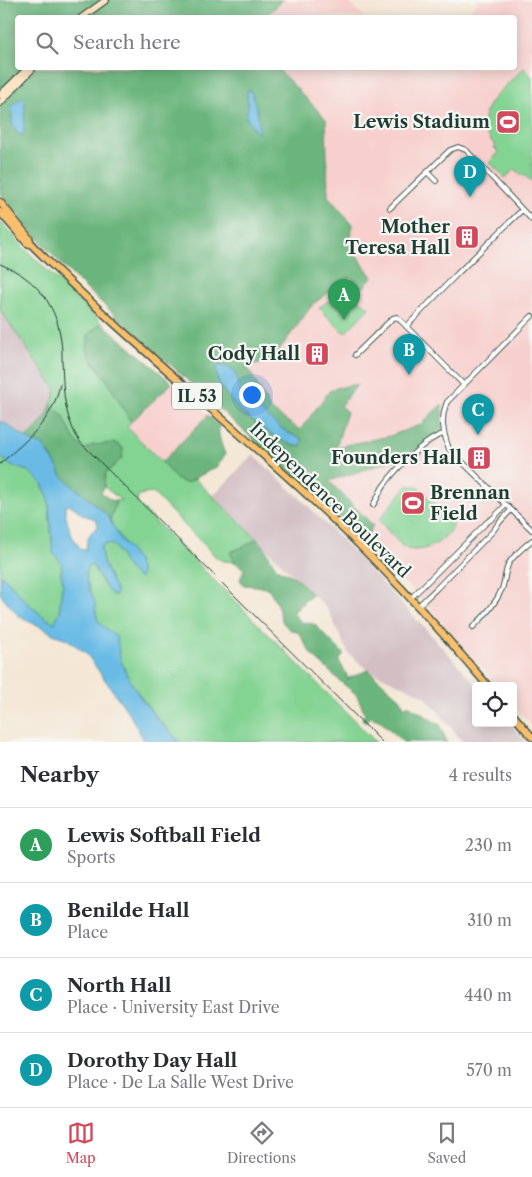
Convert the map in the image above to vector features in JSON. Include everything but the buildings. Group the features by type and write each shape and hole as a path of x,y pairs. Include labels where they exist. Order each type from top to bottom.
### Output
{"main road":[{"name":"Independence Boulevard","path":"0,202 29,238 32,245"},
{"name":"Independence Boulevard","path":"0,212 22,238 318,504 411,598 484,682"},
{"path":"517,720 532,737"}],"street":[{"path":"85,15 106,0"},
{"path":"0,95 26,70"},
{"path":"0,103 31,70"},
{"path":"390,208 450,150 458,147 466,150 532,220"},
{"path":"427,172 436,181"},
{"path":"407,326 522,210"},
{"path":"532,316 446,402 443,412 444,434 449,449 532,530"},
{"path":"355,355 393,318 397,317 464,384"},
{"path":"373,504 385,484 408,458 432,440 444,434"},
{"path":"411,598 506,505"},
{"path":"418,606 436,590 511,510"},
{"path":"473,627 490,610 495,602 502,588 508,565 532,540"},
{"path":"428,582 426,587 428,590 436,590"}],"shaded area":[{"path":"124,0 347,0 362,15 100,15"},
{"path":"478,0 532,0 532,727 517,710 517,682 494,682 428,606 409,587 316,497 180,374 59,258 43,70 517,70 517,15 466,15"},
{"path":"0,310 56,390 49,412 41,425 26,438 0,421"},
{"path":"172,383 208,415 162,462 126,426"},
{"path":"253,455 350,548 473,682 472,727 513,727 526,742 463,742 425,696 368,670 348,653 328,610 213,496"}],"green space":[{"path":"0,0 283,0 267,15 15,15 15,70 279,70 326,119 328,196 352,224 351,247 372,277 362,289 350,277 313,304 272,360 247,366 271,410 300,430 331,389 358,384 340,406 347,412 336,447 390,436 420,425 442,404 442,431 407,456 329,481 373,525 365,540 83,286 9,205 0,192","holes":["247,91 252,94 257,118 258,132 256,132 246,117 248,108","216,376 230,383 271,421 301,439 301,446 294,446 280,439 244,415 223,391"]},
{"name":"Lewis Stadium","path":"524,68 532,77 532,181 522,174 520,175 515,169 505,178 489,162 499,152 494,148 496,146 487,135 484,124 485,113 490,103"},
{"path":"0,221 22,246 102,323 88,334 93,362 106,379 131,422 127,427 177,480 186,483 195,479 257,539 231,552 235,562 223,561 216,557 153,493 138,496 137,503 376,742 180,742 162,723 134,687 121,661 117,638 98,620 86,578 89,564 92,565 111,594 116,591 103,563 101,548 104,544 113,544 131,572 138,578 141,574 131,553 110,520 116,501 121,500 104,487 105,474 122,458 123,448 115,443 93,445 84,450 74,439 63,415 51,405 56,390 0,310"},
{"path":"342,296 357,299 369,308 346,332 343,332 319,308 330,300"},
{"path":"102,323 172,383 131,422 106,379 85,349 88,343 88,334"},
{"path":"51,405 63,415 74,439 84,450 93,445 115,443 123,448 122,458 105,474 104,487 101,493 116,501 110,520 106,514 61,475 50,454 26,438 38,427"},
{"path":"208,415 219,426 220,440 225,454 218,466 186,483 177,480 162,462"},
{"path":"0,456 12,466 29,471 42,484 48,496 53,552 62,564 63,582 60,612 55,623 32,607 0,574"},
{"name":"Brennan Field","path":"407,486 417,486 454,525 443,539 434,545 417,550 405,548 379,520"},
{"path":"257,539 263,545 276,568 295,577 312,594 293,613 301,622 314,624 344,654 339,661 347,675 347,679 368,670 401,699 404,708 408,705 440,725 447,742 403,742 379,720 370,717 367,722 364,722 362,719 365,713 356,694 311,654 299,633 289,629 283,623 276,602 269,589 244,585 240,580 244,569 235,562 230,552"}],"water":[{"path":"250,90 257,111 259,132 256,132 246,117 248,108 247,91"},
{"path":"22,98 25,100 24,131 22,135 19,135 13,127 11,108"},
{"path":"217,366 231,369 236,376 242,396 281,428 302,439 301,446 293,445 271,434 247,416 228,397 220,385"},
{"path":"0,421 33,443 42,444 61,475 106,514 120,538 137,560 141,578 132,573 114,545 104,544 101,548 103,563 116,590 116,595 110,592 92,565 89,564 86,579 95,603 97,618 103,627 116,636 121,660 132,685 154,715 180,742 145,742 130,715 86,653 67,639 53,634 19,616 0,594 0,574 32,607 55,623 60,612 63,582 62,564 53,552 48,496 42,484 29,471 11,466 0,456","holes":["70,505 83,515 97,521 98,526 89,537 86,550 82,550 78,546 70,530 65,507"]}],"railway":[{"path":"0,264 21,274 36,287 54,314 62,346 67,412 74,432 80,442 382,742"},
{"path":"0,464 29,438 45,420 60,384"}],"place":[{"name":"Lewis Stadium","path":"508,122"},
{"name":"Dorothy Day Hall","path":"470,197"},
{"name":"Mother Teresa Hall","path":"467,237"},
{"name":"Lewis Softball Field","path":"344,320"},
{"name":"Cody Hall","path":"317,354"},
{"name":"Benilde Hall","path":"409,375"},
{"name":"North Hall","path":"478,435"},
{"name":"Founders Hall","path":"479,458"},
{"name":"Brennan Field","path":"413,503"}]}
